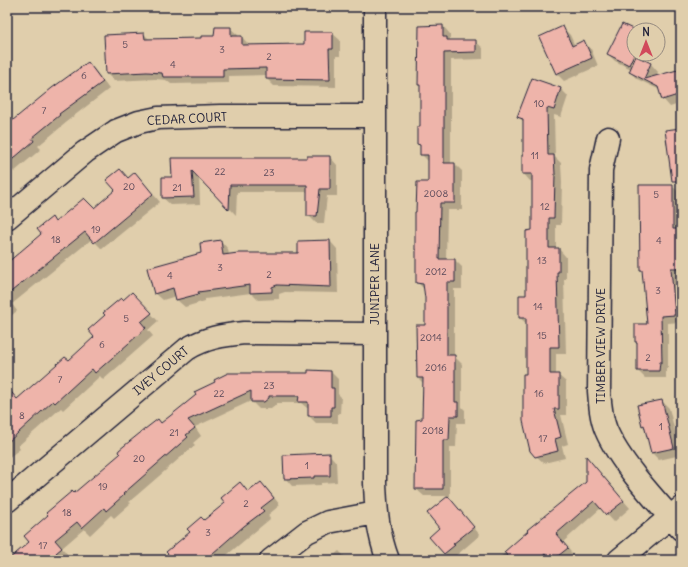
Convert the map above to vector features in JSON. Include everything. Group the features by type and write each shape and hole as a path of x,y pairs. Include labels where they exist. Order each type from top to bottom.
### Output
{"street":[{"name":"JUNIPER LANE","path":"375,7 376,513 383,547 388,560"},
{"name":"CEDAR COURT","path":"7,218 85,152 116,131 139,122 158,118 220,116 375,116"},
{"name":"TIMBER VIEW DRIVE","path":"608,138 601,170 598,391 602,418 612,442 629,467 678,518"},
{"name":"IVEY COURT","path":"7,501 187,348 198,342 227,334 244,333 375,334"},
{"path":"271,560 307,532 328,522 376,513"},
{"path":"619,560 678,518"}],"building":[{"path":"622,24 626,26 626,62 630,62 629,65 607,54"},
{"path":"443,25 443,37 447,37 447,40 476,40 476,52 444,53 444,163 455,163 455,203 440,203 439,259 455,259 455,282 447,282 447,355 455,355 455,402 458,402 458,416 450,416 449,440 443,440 443,489 415,489 416,420 422,419 423,378 417,378 416,325 425,325 425,298 423,284 416,283 415,212 417,182 428,182 428,155 420,155 420,145 417,144 417,127 420,127 420,85 418,85 419,26"},
{"path":"563,26 572,46 584,40 592,58 556,74 539,37"},
{"path":"215,27 231,27 231,36 242,36 242,45 304,44 304,32 333,32 333,49 329,49 330,80 266,79 266,68 223,69 223,77 163,77 162,73 147,72 106,74 104,35 144,33 145,39 201,38 201,36 214,36"},
{"path":"88,62 103,82 59,114 60,115 32,138 34,141 7,164 7,125 52,88"},
{"path":"633,62 651,63 644,79 681,69 681,94 662,100 658,87 629,72"},
{"path":"532,78 561,88 554,110 547,108 548,155 554,155 555,174 554,218 549,218 549,248 559,248 559,272 557,272 559,347 550,347 550,374 559,374 559,409 554,409 561,437 555,439 558,451 535,457 530,451 523,421 523,374 526,374 526,318 519,318 519,295 526,295 526,231 532,230 532,174 522,174 523,119 517,117"},
{"path":"681,128 681,181 672,181 665,130"},
{"path":"307,156 330,156 330,189 320,189 317,216 307,216 307,185 230,185 229,210 192,171 194,197 162,198 162,177 172,177 171,158 307,158"},
{"path":"120,169 128,178 135,172 153,194 94,243 85,232 7,295 7,263 41,234 37,229 52,217 55,222 84,198 94,208 115,190 106,180"},
{"path":"639,185 673,185 673,229 678,229 679,251 681,251 681,268 671,268 675,315 661,316 662,362 660,362 659,371 637,371 637,342 635,342 635,324 647,324 642,270 640,270"},
{"path":"221,240 223,255 238,253 298,253 298,241 330,240 331,287 277,285 272,287 272,292 250,293 250,285 198,292 199,294 176,300 173,288 154,294 147,268 201,253 200,243"},
{"path":"132,292 152,313 141,322 146,328 95,373 92,369 55,403 53,401 7,443 7,387 17,399 65,357 69,360 94,337 88,330 105,315 103,313 121,298 123,300"},
{"path":"308,370 331,371 331,388 334,388 334,407 331,407 331,416 308,416 308,402 298,402 299,396 269,396 269,398 264,402 251,402 251,391 188,420 195,428 186,435 188,437 123,494 124,495 106,511 104,508 82,528 77,522 55,540 62,548 56,553 63,560 8,560 29,542 24,536 48,515 46,513 72,491 74,493 120,454 118,452 119,450 145,429 158,419 161,423 196,395 194,392 215,382 214,380 228,373 308,373"},
{"path":"662,400 674,448 651,453 637,405"},
{"path":"330,453 330,476 284,479 283,455"},
{"path":"586,456 624,501 606,515 594,501 556,534 568,548 553,560 550,560 545,554 538,560 511,560 504,552 528,531 527,530 586,482"},
{"path":"240,482 248,492 261,482 274,498 261,508 264,511 244,526 205,560 174,560 166,552 190,532 187,529 201,517 204,520 225,503 221,498"},
{"path":"448,496 474,527 453,544 455,545 444,554 429,537 439,528 427,513"}]}
